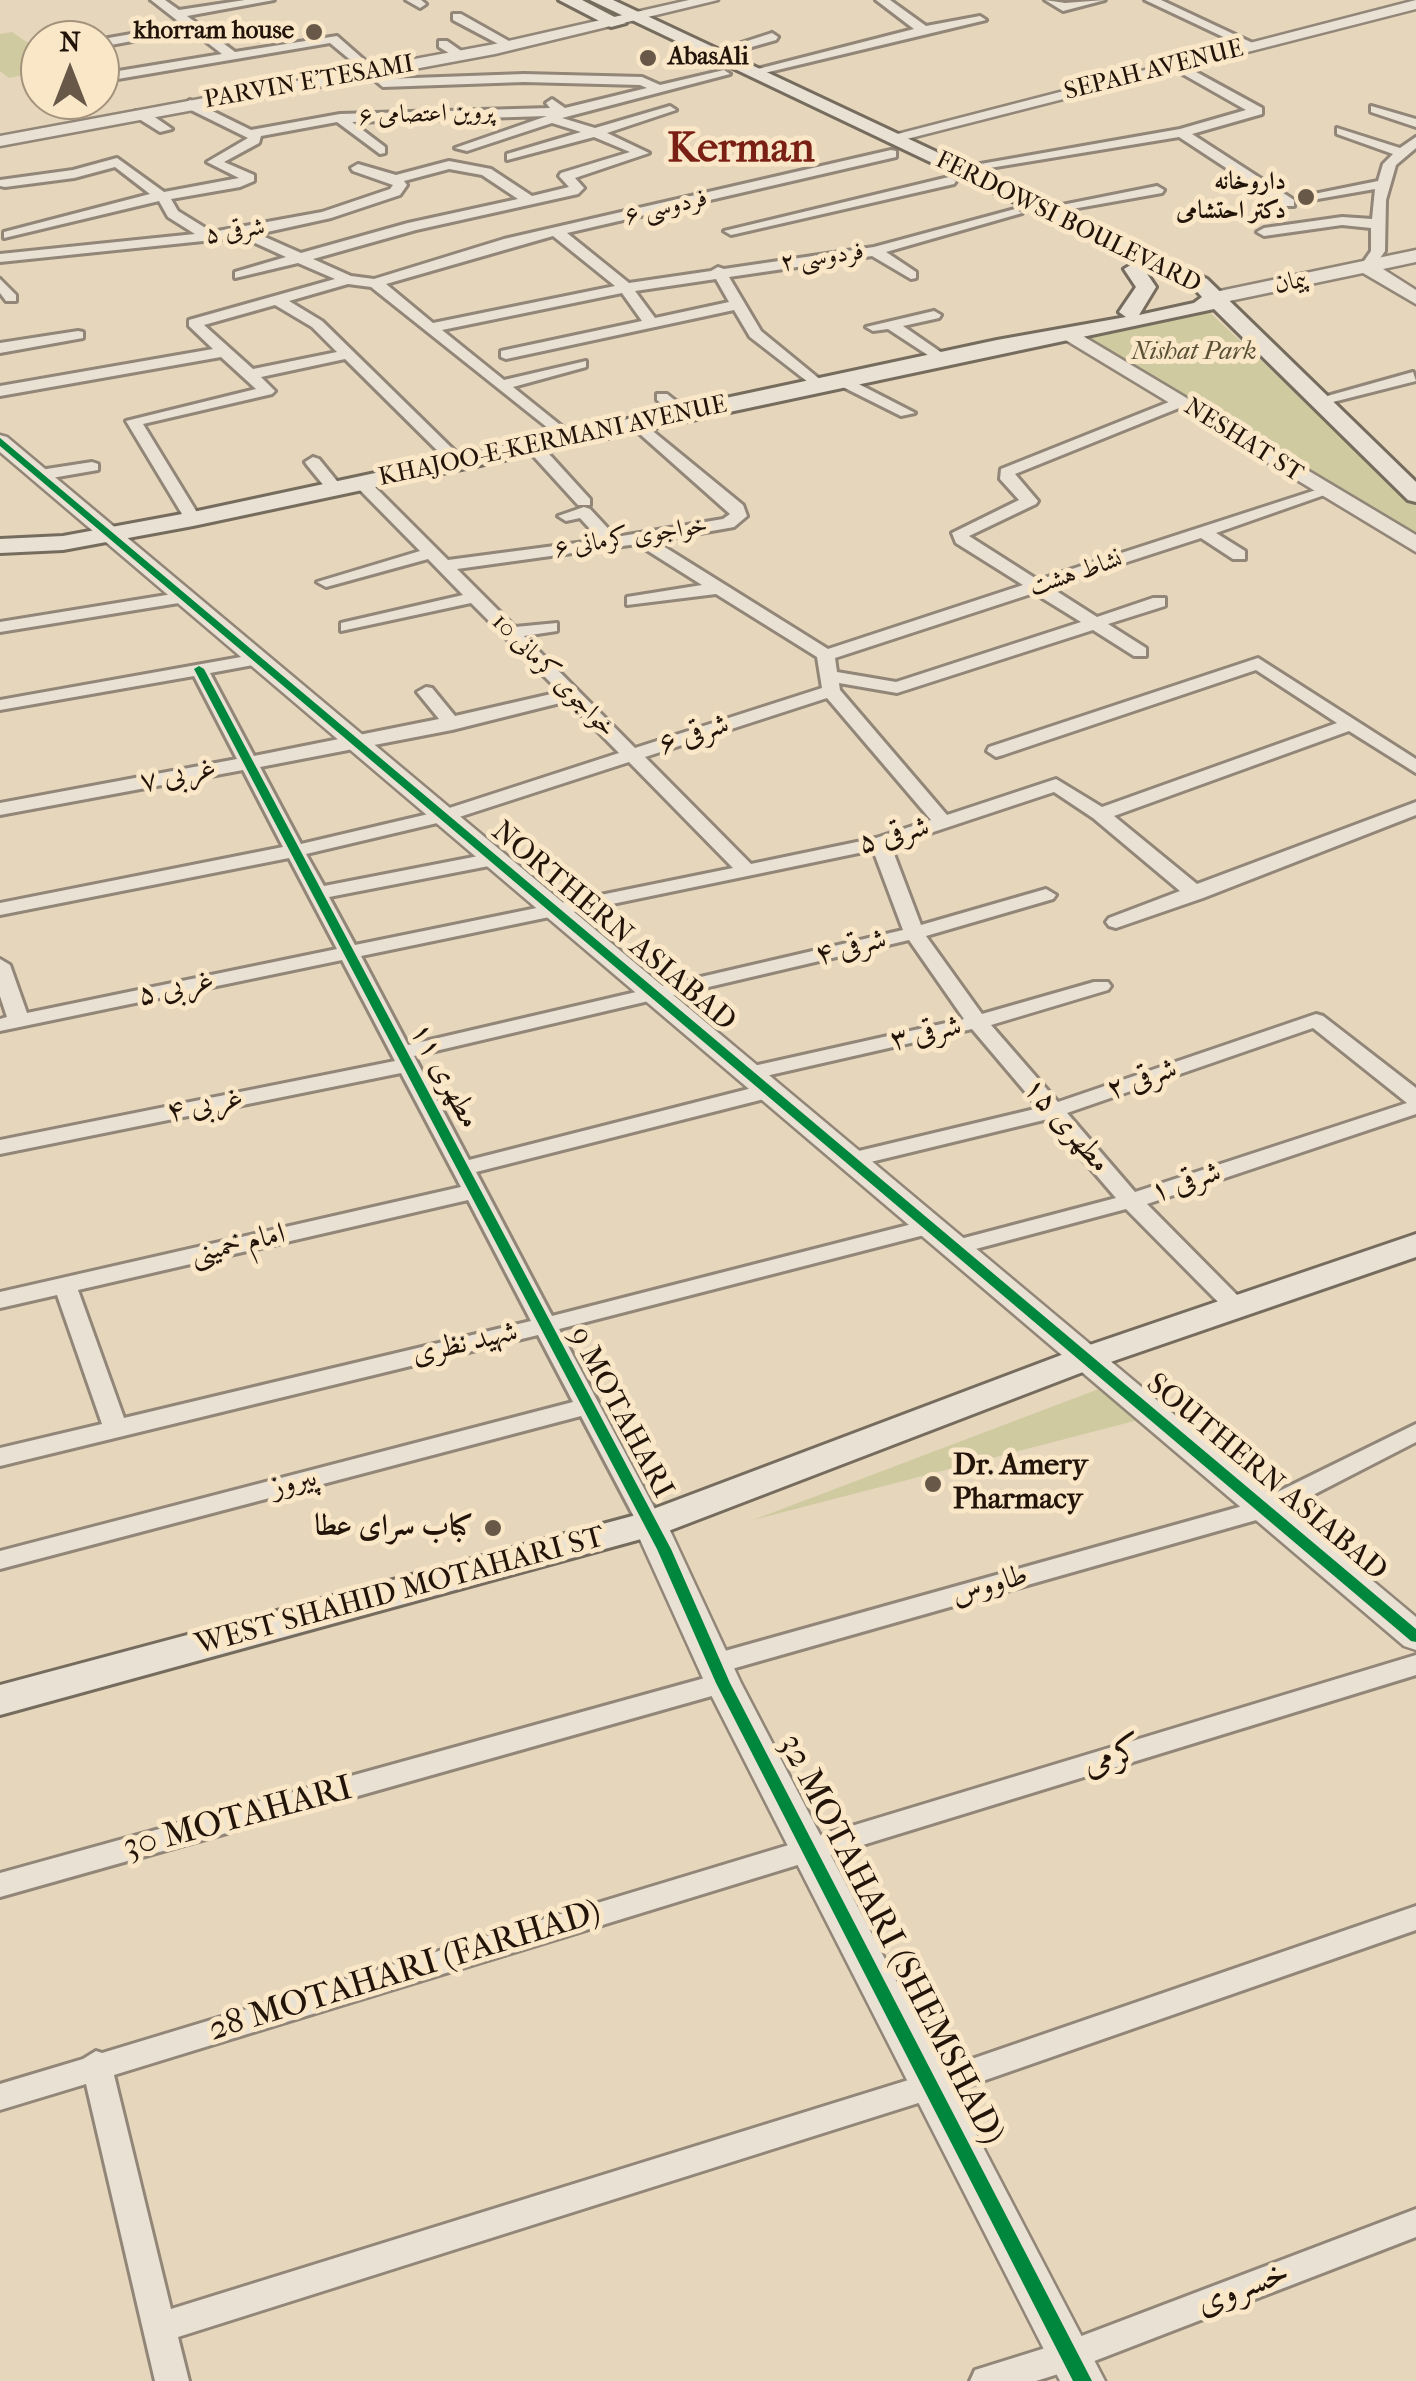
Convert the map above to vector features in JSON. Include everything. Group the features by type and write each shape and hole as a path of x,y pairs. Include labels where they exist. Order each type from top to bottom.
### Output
{"main road":[{"name":"FERDOWSI BOULEVARD","path":"568,0 713,54 891,146 1044,210 1200,283 1215,298"},
{"name":"FERDOWSI BOULEVARD","path":"599,0 628,21 724,74 869,143 891,146"},
{"name":"FERDOWSI BOULEVARD","path":"954,175 1015,213 1177,290 1215,298"},
{"path":"1130,312 1142,300 1146,287 1134,269"},
{"name":"KHAJOO-E-KERMANI AVENUE","path":"997,346 1002,340 1215,298"},
{"name":"KHAJOO-E-KERMANI AVENUE","path":"109,534 997,346 1202,308 1215,298"},
{"path":"1215,298 1416,495"},
{"path":"1350,428 1416,458"},
{"path":"0,535 109,534"},
{"path":"0,546 63,543 109,534"},
{"name":"WEST SHAHID MOTAHARI ST","path":"0,1700 650,1524 1084,1358 1416,1245"}],"street":[{"path":"158,0 232,54"},
{"path":"178,14 268,0"},
{"name":"PARVIN E'TESAMI","path":"0,141 190,104 378,77 710,0"},
{"path":"882,0 924,30"},
{"path":"1052,0 1063,7 1100,0"},
{"path":"1150,0 1252,46"},
{"name":"SEPAH AVENUE","path":"891,146 1176,65 1416,4"},
{"path":"457,17 502,47 557,116"},
{"path":"752,72 980,20"},
{"path":"120,39 196,26"},
{"path":"713,54 772,36"},
{"path":"120,74 333,39 378,77 642,81 660,90"},
{"path":"443,44 461,56"},
{"path":"732,232 954,175 1181,134 1257,111 1176,65"},
{"path":"462,148 557,116 724,74"},
{"path":"512,157 670,110 636,95"},
{"path":"9,236 134,201 240,183 249,178 214,162 255,136 190,104"},
{"path":"1376,109 1416,123"},
{"name":"پروین اعتصامی ۶","path":"249,134 340,118 537,110 642,154 566,176 577,188 532,202"},
{"path":"142,114 165,129"},
{"path":"340,118 380,150"},
{"path":"1342,131 1402,153"},
{"path":"1181,134 1289,203"},
{"path":"1416,141 1390,164 1384,184 1378,251 1367,267 1416,298"},
{"name":"فردوسی ۶","path":"376,283 469,254 891,146"},
{"path":"97,147 108,164"},
{"path":"2,182 74,174 116,162 164,198 173,214 210,237"},
{"name":"شرقی ۵","path":"0,258 66,258 244,233 326,215 395,192 400,185 396,179 449,165 486,172 532,202"},
{"path":"358,168 396,179"},
{"path":"1306,196 1384,184"},
{"path":"1044,210 1157,190"},
{"path":"240,275 413,226 532,202"},
{"name":"فردوسی ۲","path":"430,328 718,272 875,251 1015,213"},
{"path":"1264,232 1342,221 1380,224"},
{"path":"244,233 303,256 348,280"},
{"path":"558,233 626,288 650,322"},
{"path":"159,242 172,260"},
{"path":"875,251 911,276"},
{"name":"پیمان","path":"1215,298 1416,256"},
{"path":"718,272 755,334 829,382 906,413"},
{"path":"193,519 134,420 267,391 194,323 348,280 376,283 568,439"},
{"path":"0,283 11,298"},
{"path":"277,300 316,324 458,462"},
{"path":"506,354 738,305"},
{"path":"874,328 934,315"},
{"path":"891,324 940,358"},
{"path":"0,348 78,335"},
{"name":"NESHAT ST","path":"1071,335 1416,544"},
{"path":"0,391 222,352"},
{"path":"247,375 349,354"},
{"path":"502,385 581,364"},
{"path":"1321,400 1414,377"},
{"path":"662,397 684,414"},
{"path":"1140,652 960,533 1030,501 1006,476 1007,472 1180,403"},
{"name":"خواجوی کرمانی ۶","path":"326,582 438,560 640,538 728,523 740,516 737,508 638,424"},
{"path":"533,446 584,502"},
{"name":"NORTHERN ASIABAD","path":"6,452 40,475 1084,1358"},
{"path":"313,462 335,489"},
{"path":"40,475 92,468"},
{"name":"خواجوی کرمانی 10","path":"362,483 745,869"},
{"name":"نشاط هشت","path":"826,655 1325,492"},
{"path":"566,516 584,512 611,542"},
{"path":"1203,532 1238,556"},
{"path":"640,538 826,655 830,683 944,823"},
{"path":"633,601 718,588"},
{"path":"347,628 475,597"},
{"path":"0,627 185,598"},
{"path":"830,683 897,688 1159,602"},
{"path":"511,633 552,626"},
{"path":"2,701 258,659"},
{"path":"996,750 1258,663 1413,762"},
{"name":"مطهری ۱۱","path":"200,670 546,1325"},
{"name":"شرقی ۶","path":"0,910 298,850 443,816 632,755 830,683"},
{"path":"426,692 452,724"},
{"name":"۷ غربی","path":"0,810 452,724 572,695"},
{"path":"1100,814 1351,724"},
{"name":"شرقی ۵","path":"554,910 880,842 1056,785 1100,814 1196,894"},
{"path":"1116,922 1416,808"},
{"name":"مطهری ۱۵","path":"880,842 914,932 976,1022 1131,1201 1234,1306"},
{"path":"320,893 494,859"},
{"name":"شرقی ۴","path":"407,1058 914,932 1046,895"},
{"name":"۵ غربی","path":"10,1023 554,910"},
{"path":"0,964 10,1023"},
{"name":"شرقی ۳","path":"464,1168 1101,986"},
{"name":"شرقی ۲","path":"850,1160 1053,1111 1316,1020 1416,1103"},
{"name":"۴ غربی","path":"0,1147 407,1058"},
{"name":"شرقی ۱","path":"953,1248 1131,1201 1416,1103"},
{"name":"امام خمینی","path":"0,1300 476,1191"},
{"name":"شهید نظری","path":"0,1457 546,1325 928,1227"},
{"path":"66,1285 115,1427"},
{"name":"9 MOTAHARI","path":"546,1325 650,1524"},
{"name":"SOUTHERN ASIABAD","path":"1084,1358 1416,1636"},
{"name":"پیروز","path":"0,1560 588,1406"},
{"path":"1266,1509 1416,1432"},
{"name":"طاووس","path":"477,1753 718,1673 1266,1509"},
{"name":"32 MOTAHARI (SHEMSHAD)","path":"650,1524 718,1673 1077,2368"},
{"name":"کرمی","path":"811,1851 1416,1665"},
{"name":"30 MOTAHARI","path":"0,1886 477,1753"},
{"name":"28 MOTAHARI (FARHAD)","path":"0,2097 96,2064 811,1851"},
{"path":"159,2328 931,2086 1416,1918"},
{"path":"96,2064 172,2381"},
{"name":"خسروی","path":"987,2381 1077,2368 1416,2223"}],"green space":[{"path":"12,32 20,37 20,76 9,78 0,71 0,34"},
{"name":"Nishat Park","path":"1206,309 1416,505 1416,535 1084,335"},
{"path":"1104,1387 1142,1419 753,1520"}],"cycle path":[{"path":"0,441 1416,1637"},
{"path":"199,669 664,1549 723,1683 1083,2381"}],"place":[{"name":"khorram house","path":"314,32"},
{"name":"AbasAli","path":"648,58"},
{"name":"داروخانه دکتر احتشامی","path":"1306,197"},
{"name":"Dr. Amery Pharmacy","path":"933,1484"},
{"name":"کباب سرای عطا","path":"493,1528"}],"district":[{"name":"Kerman","path":"741,151"}]}
